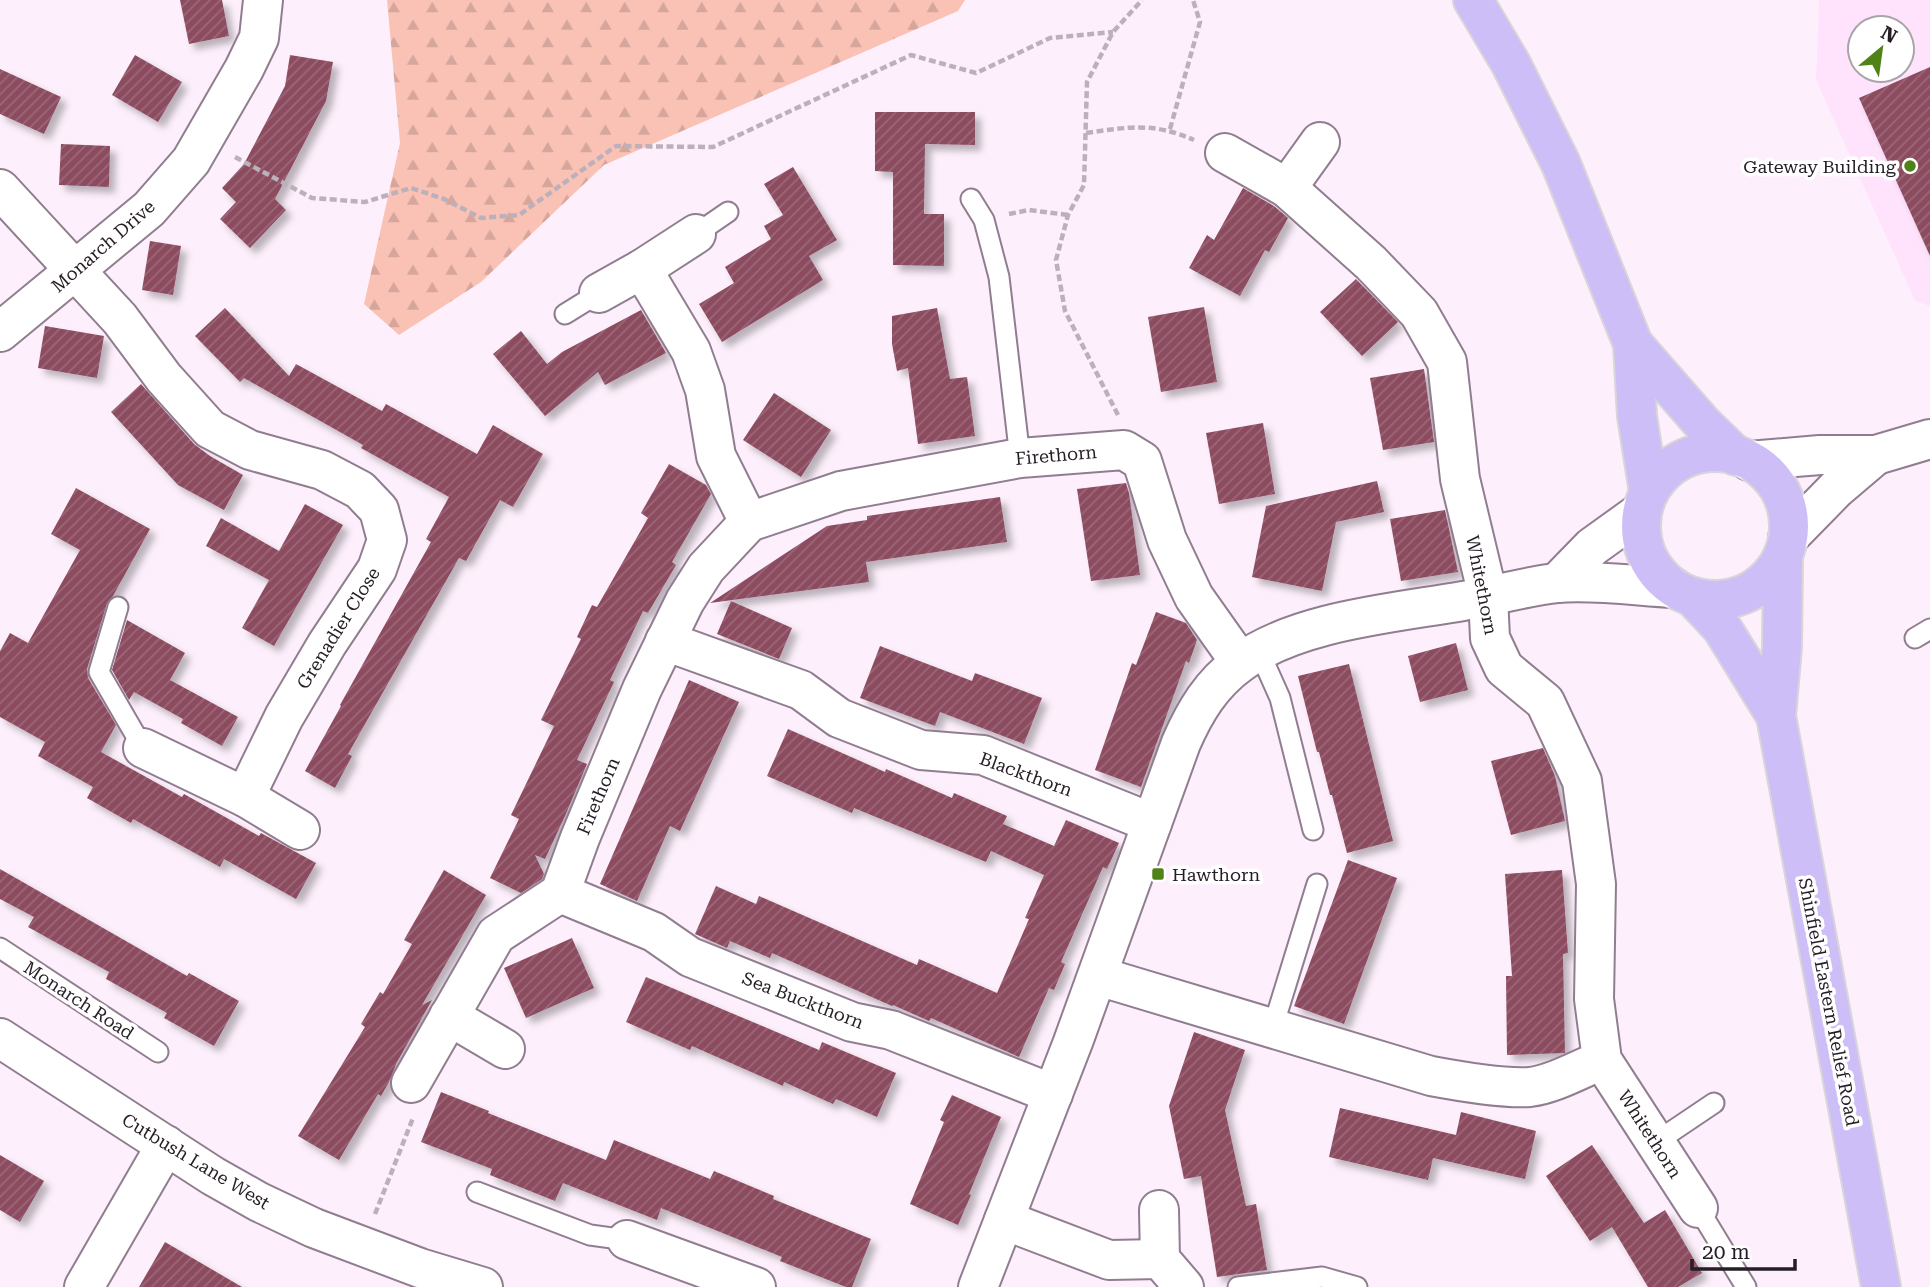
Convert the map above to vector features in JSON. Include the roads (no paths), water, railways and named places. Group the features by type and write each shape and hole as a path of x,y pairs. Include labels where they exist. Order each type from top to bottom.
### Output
{"main road":[{"path":"1473,0 1511,64 1561,164 1633,344 1646,502 1641,533 1646,555 1658,573 1684,593 1720,600 1746,594 1774,571 1786,547 1788,515 1781,493 1768,475 1742,458 1703,424 1633,344"},
{"path":"1646,502 1661,476 1676,463 1696,455 1716,452 1742,458"},
{"name":"Shinfield Eastern Relief Road","path":"1786,547 1783,647 1776,716 1881,1287"},
{"name":"Shinfield Eastern Relief Road","path":"1684,593 1722,628 1776,716"}],"street":[{"name":"Monarch Drive","path":"0,332 149,209 191,161 259,38 263,0"},
{"path":"1287,188 1320,142"},
{"name":"Whitethorn","path":"1225,153 1287,188 1371,263 1419,313 1447,362 1460,479 1488,596 1490,638 1504,668 1545,702 1582,781 1596,884 1594,999 1602,1060 1698,1208"},
{"name":"Grenadier Close","path":"0,188 120,319 164,379 210,429 250,450 322,470 360,491 379,510 387,540 377,569 327,644 284,717 245,797"},
{"path":"599,293 696,234"},
{"path":"642,269 691,351 705,390 716,456 749,523"},
{"path":"1742,458 1819,454 1876,456 1930,439"},
{"name":"Firethorn","path":"560,893 580,838 665,641 685,601 706,568 749,523 841,491 1020,457 1124,450 1142,461 1167,540 1194,597 1249,656"},
{"path":"1786,547 1836,489 1876,456"},
{"path":"1557,583 1592,547 1646,502"},
{"path":"978,1287 1098,976 1170,771 1194,715 1208,693 1249,656 1302,631 1557,583 1609,584 1684,593"},
{"name":"Blackthorn","path":"665,641 801,690 839,718 921,750 984,755 1152,823"},
{"path":"144,748 245,797 300,830"},
{"path":"411,1083 496,935 560,893"},
{"name":"Sea Buckthorn","path":"560,893 654,932 690,957 852,1022 891,1030 1053,1094"},
{"path":"1098,976 1431,1076 1471,1083 1530,1087 1558,1079 1602,1060"},
{"path":"449,1016 505,1049"},
{"name":"Cutbush Lane West","path":"0,1038 224,1183 314,1228 420,1268 483,1287"},
{"path":"84,1287 166,1146"},
{"path":"1003,1220 1109,1260 1172,1273 1159,1210"},
{"path":"627,1240 679,1274 756,1287"}],"lane":[{"path":"971,199 984,220 999,277 1020,457"},
{"path":"696,234 728,212"},
{"path":"565,314 599,293"},
{"path":"117,607 100,672 144,748"},
{"path":"1249,656 1280,698 1313,830"},
{"path":"1272,1030 1317,884"},
{"name":"Monarch Road","path":"0,948 158,1052"},
{"path":"1656,1142 1714,1103"},
{"path":"477,1192 590,1235 627,1240"},
{"path":"1698,1208 1746,1287"},
{"path":"1238,1287 1322,1277 1357,1287"}],"place":[{"name":"Gateway Building","path":"1910,166"},
{"name":"Hawthorn","path":"1158,874"}]}
